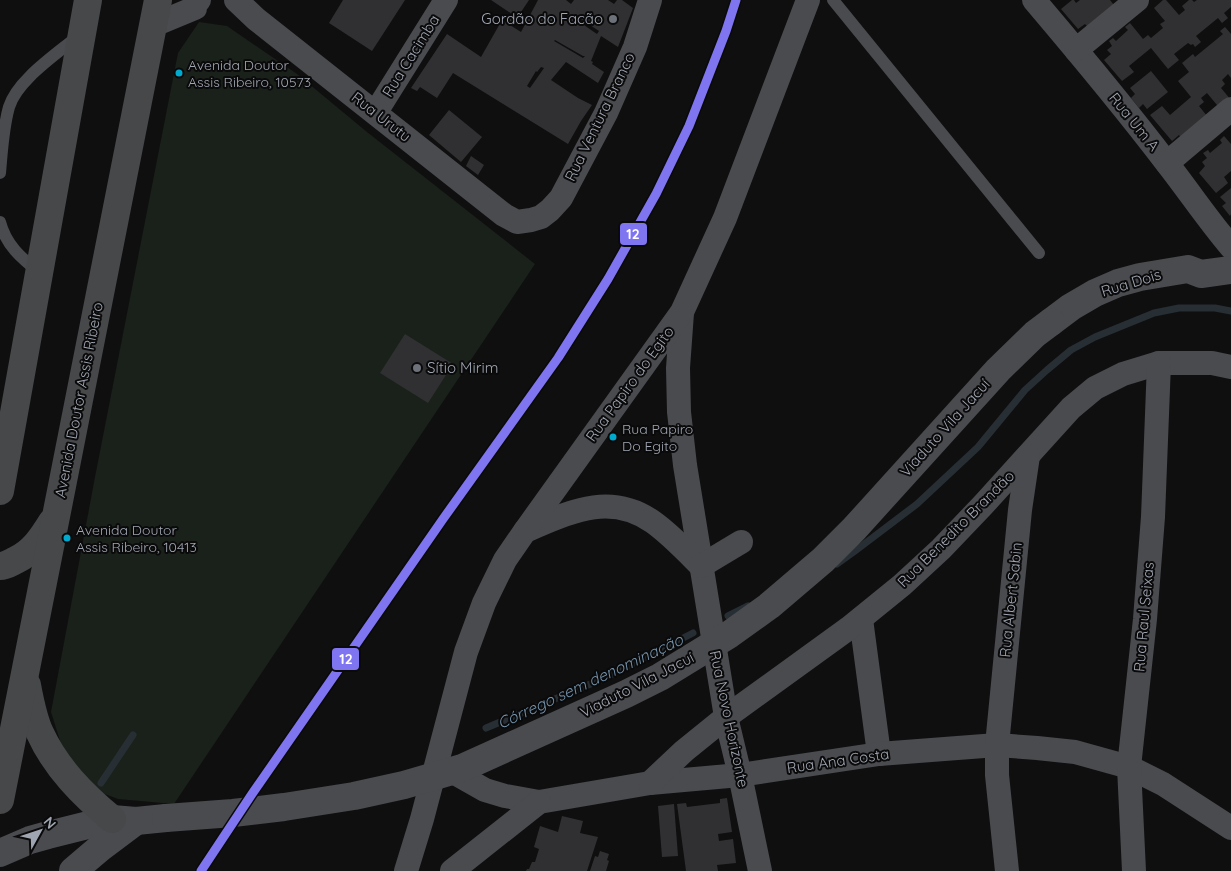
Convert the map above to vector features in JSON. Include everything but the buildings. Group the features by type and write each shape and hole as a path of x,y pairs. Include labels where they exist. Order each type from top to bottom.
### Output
{"main road":[{"path":"0,492 88,0"},
{"name":"Avenida Doutor Assis Ribeiro","path":"0,800 156,12"},
{"path":"0,566 5,566 24,556 39,542 55,517"},
{"path":"25,675 31,706 40,733 55,759 72,782 86,796 124,820"}],"street":[{"path":"156,12 195,8 199,0"},
{"name":"Rua Urutu","path":"236,0 256,19 504,215 517,222 531,220"},
{"name":"Rua Cacimba","path":"376,112 446,0"},
{"name":"Rua Ventura Branco","path":"531,220 545,214 560,198 606,113 635,46 650,0"},
{"name":"Rua Papiro do Egito","path":"406,871 422,820 466,652 481,611 506,560 525,531 682,312 725,218 808,0"},
{"name":"Rua Um A","path":"1034,0 1167,163 1214,228 1231,247"},
{"path":"1076,50 1137,0"},
{"path":"1167,163 1231,109"},
{"name":"Rua Dois","path":"1051,322 1083,300 1107,287 1140,277 1188,269 1200,259 1231,254"},
{"name":"Rua Dois","path":"1188,269 1201,274 1231,270"},
{"name":"Rua Novo Horizonte","path":"682,312 678,368 679,412 685,465 726,717 760,871"},
{"name":"Viaduto Vila Jacuí","path":"124,820 233,814 284,808 404,785 462,768 618,698 660,677 730,634 769,606 824,560 998,370 1035,334 1051,322"},
{"name":"Rua Benedito Brandão","path":"650,783 684,751 726,717 862,618 902,585 941,549 1071,408 1095,388 1123,374 1159,363 1212,363 1231,367"},
{"name":"Rua Raul Seixas","path":"1134,871 1129,767 1145,619 1153,517 1159,363"},
{"name":"Rua Albert Sabin","path":"1006,871 996,745 1020,510 1028,456"},
{"path":"525,531 569,513 591,507 606,506 623,507 636,512 652,522 671,537 701,566 740,542"},
{"path":"862,618 879,754"},
{"name":"Rua Ana Costa","path":"438,761 485,790 505,796 539,802 650,783 740,775 879,754 996,745 1037,748 1075,752 1129,767 1163,784 1231,828"},
{"path":"452,871 539,802"},
{"path":"0,853 48,834 124,820"},
{"path":"73,871 100,848 124,820"}],"lane":[{"path":"832,0 1039,253"},
{"path":"0,173 9,106 19,88 33,73 82,33"},
{"path":"0,222 9,242 21,258 40,272"}],"shaded area":[{"name":"Sítio Mirim","path":"199,22 227,26 297,74 367,132 535,264 174,804 118,799 73,782 51,712 178,53"}],"waterway":[{"name":"Córrego sem denominação","path":"837,564 917,504 978,447 1025,390 1071,350 1095,337 1154,313 1179,308 1215,308 1231,311"},
{"name":"Córrego sem denominação","path":"728,616 748,606"},
{"name":"Córrego sem denominação","path":"486,728 607,677 693,633"},
{"name":"Córrego sem denominação","path":"101,783 133,735"}],"transit line":[{"name":"12","path":"201,871 252,794 443,519 558,358 608,279 656,194 689,126 736,0"}],"place":[{"name":"Gordão do Facão","path":"613,19"},
{"name":"Avenida Doutor Assis Ribeiro, 10573","path":"179,73"},
{"name":"Sítio Mirim","path":"417,368"},
{"name":"Rua Papiro Do Egito","path":"613,437"},
{"name":"Avenida Doutor Assis Ribeiro, 10413","path":"67,538"}]}
